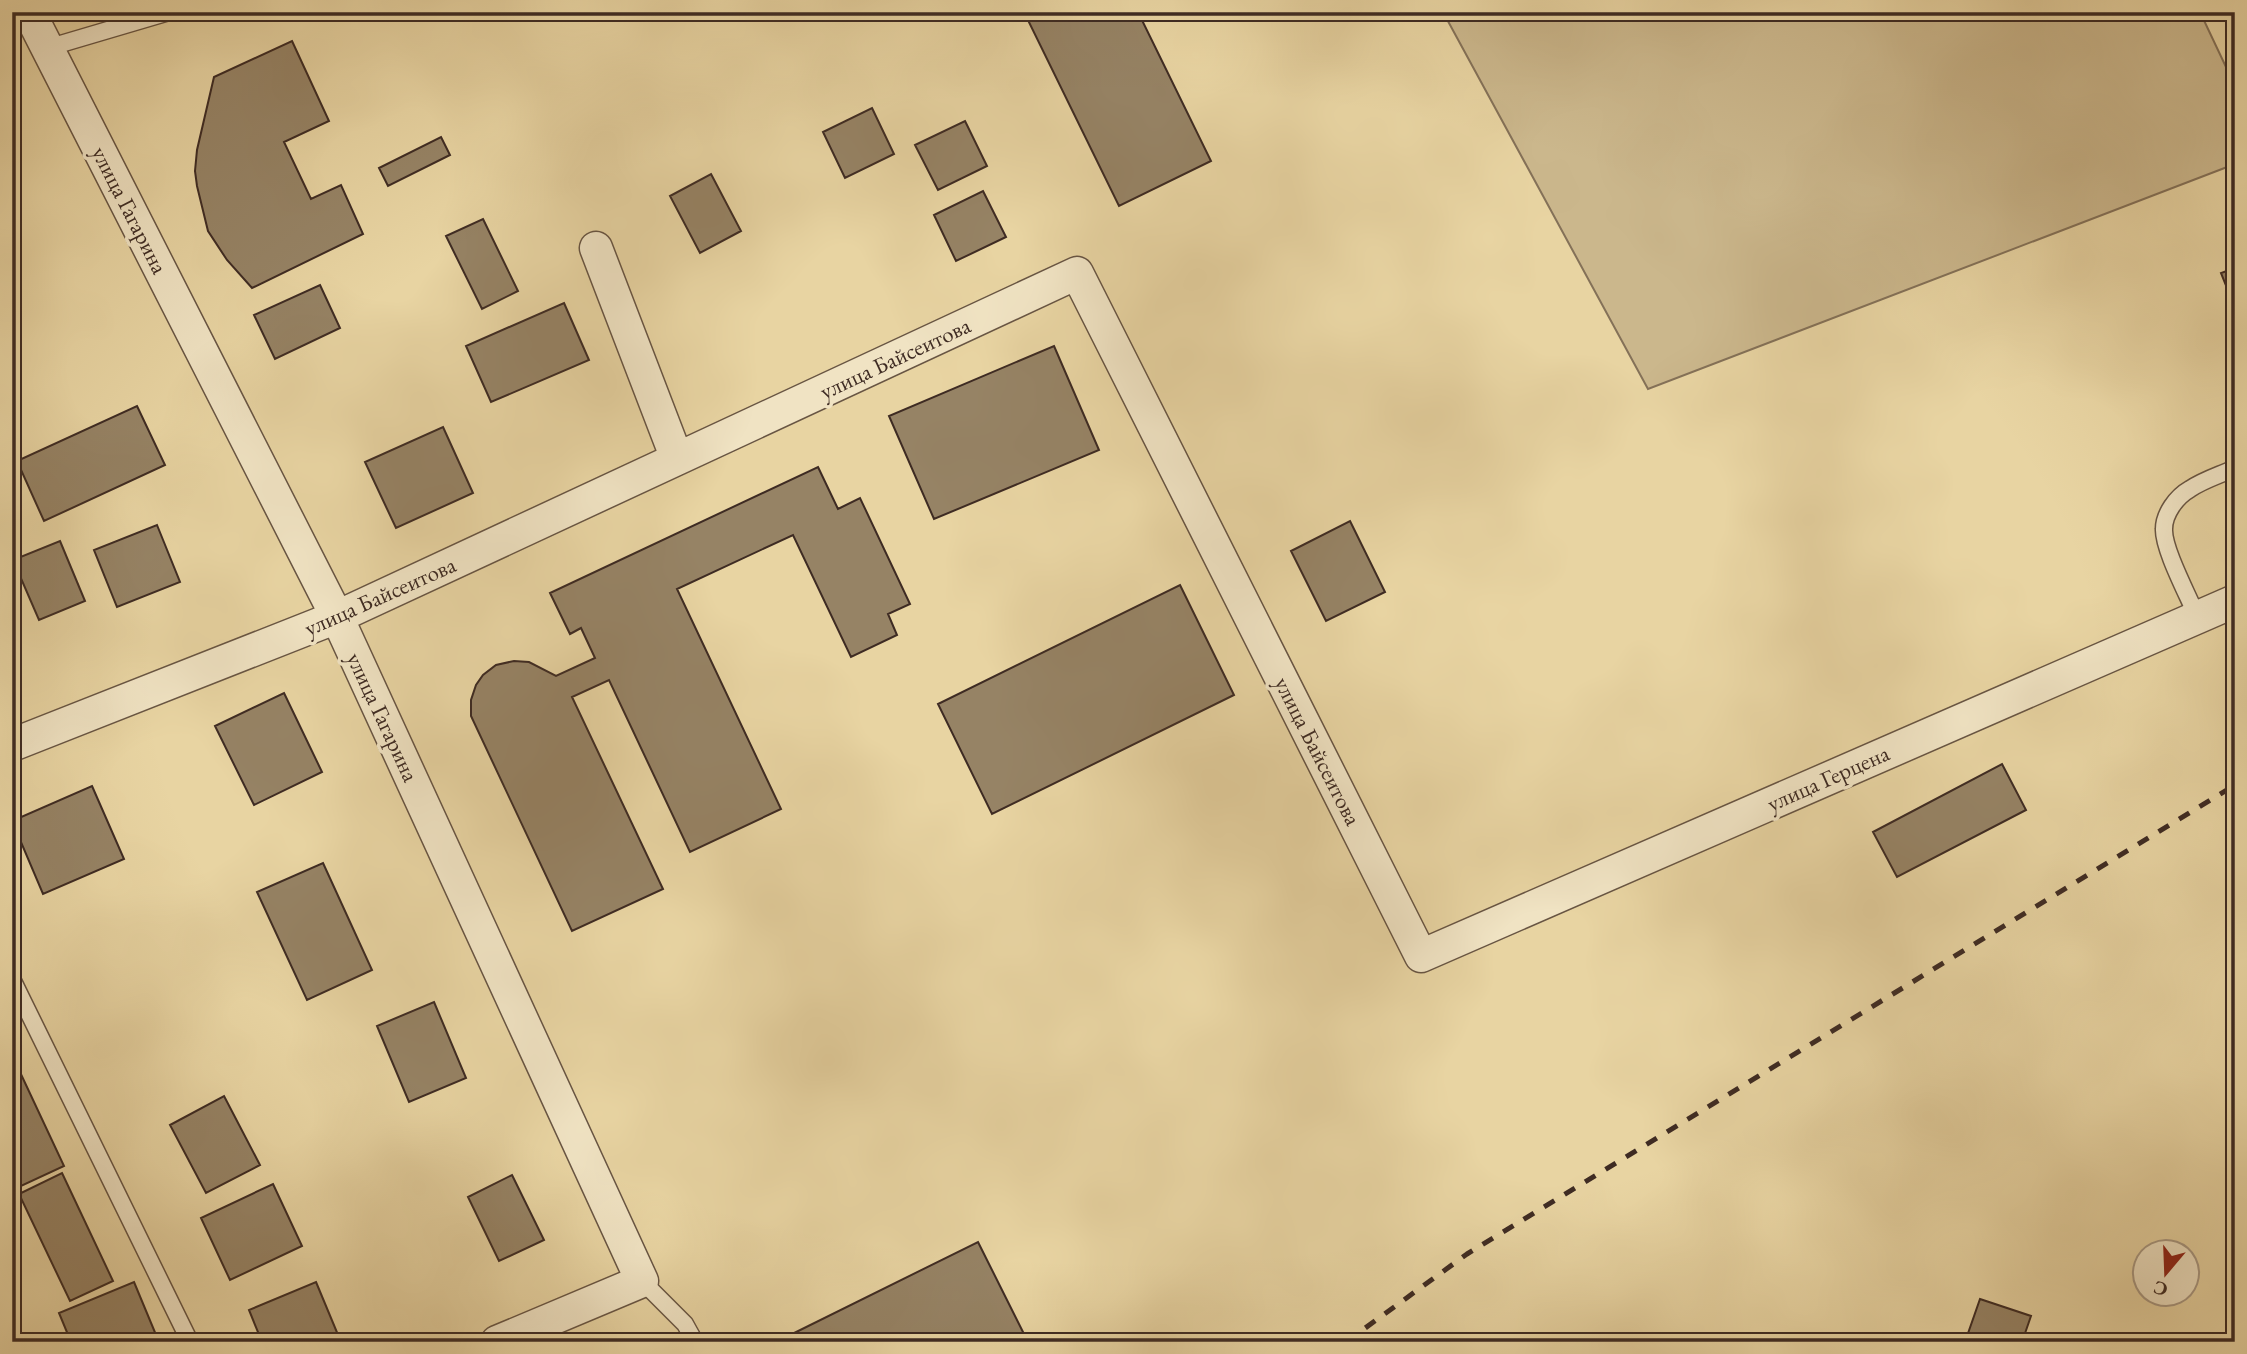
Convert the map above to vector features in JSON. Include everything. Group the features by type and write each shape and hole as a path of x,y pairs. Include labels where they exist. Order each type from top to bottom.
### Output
{"street":[{"name":"улица Гагарина","path":"29,12 337,617 642,1281"},
{"path":"596,248 677,459"},
{"name":"улица Байсеитова","path":"12,745 337,617 1077,273 1421,956"},
{"name":"улица Герцена","path":"1421,956 2235,601"},
{"path":"497,1342 642,1281"}],"lane":[{"path":"47,48 169,12"},
{"path":"2197,617 2166,545 2164,529 2168,513 2177,499 2189,489 2235,468"},
{"path":"12,979 190,1342"},
{"path":"642,1281 685,1324 695,1342"}],"shaded area":[{"path":"1443,12 2200,12 2235,86 2235,164 1648,389"}],"building":[{"path":"1024,12 1138,12 1211,161 1119,206"},
{"path":"292,41 329,121 284,142 311,199 341,185 363,234 252,288 227,260 208,231 197,186 197,150 214,77"},
{"path":"872,108 894,154 845,178 823,132"},
{"path":"965,121 987,166 938,190 915,145"},
{"path":"441,137 450,155 388,186 379,168"},
{"path":"711,174 741,231 700,253 670,196"},
{"path":"983,191 1006,237 956,261 934,215"},
{"path":"483,219 518,291 482,309 446,236"},
{"path":"2235,268 2235,308 2221,273"},
{"path":"320,285 340,328 275,359 254,315"},
{"path":"564,303 589,360 491,402 466,346"},
{"path":"1054,346 1099,450 934,519 889,416"},
{"path":"137,406 165,465 44,521 17,461"},
{"path":"443,427 473,493 396,528 365,462"},
{"path":"818,467 838,509 860,498 910,604 888,614 897,635 851,657 793,535 677,589 781,809 690,852 609,680 572,697 663,889 572,931 471,716 471,700 476,685 483,675 496,665 514,661 529,662 556,676 595,658 581,628 570,634 550,593"},
{"path":"1350,521 1385,592 1326,621 1291,551"},
{"path":"157,525 180,582 117,607 94,550"},
{"path":"60,541 85,601 39,620 13,560"},
{"path":"1180,585 1234,695 992,814 938,704"},
{"path":"284,693 322,772 254,805 215,726"},
{"path":"2002,764 2026,810 1897,877 1873,832"},
{"path":"92,786 124,859 43,894 12,821"},
{"path":"323,863 372,970 307,1000 257,892"},
{"path":"434,1002 466,1078 409,1102 377,1026"},
{"path":"19,1070 64,1166 21,1186 12,1167 12,1073"},
{"path":"224,1096 260,1165 206,1193 170,1125"},
{"path":"62,1173 113,1281 70,1301 19,1194"},
{"path":"512,1175 544,1240 499,1261 468,1197"},
{"path":"273,1184 302,1246 230,1280 201,1218"},
{"path":"978,1242 1028,1342 776,1342"},
{"path":"134,1282 159,1342 71,1342 59,1313"},
{"path":"316,1282 341,1342 262,1342 249,1310"},
{"path":"1980,1299 2031,1316 2022,1342 1965,1342"}],"railway":[{"path":"1346,1342 1467,1254 2235,785"}]}
